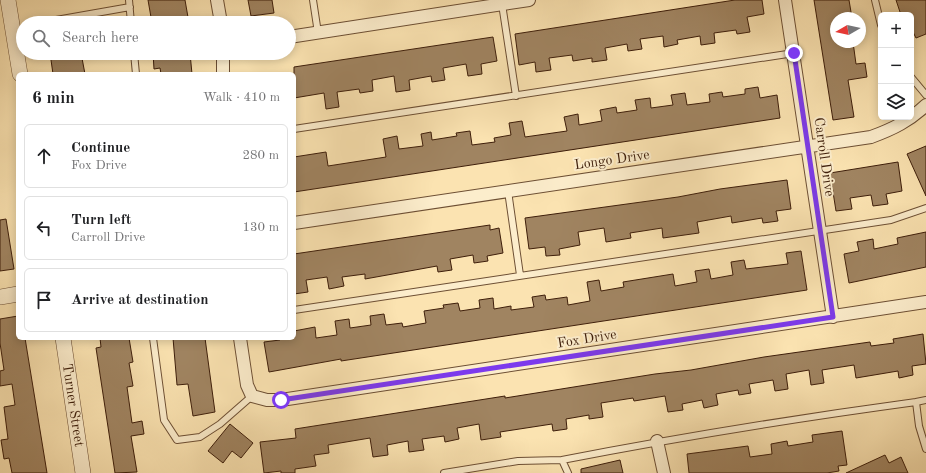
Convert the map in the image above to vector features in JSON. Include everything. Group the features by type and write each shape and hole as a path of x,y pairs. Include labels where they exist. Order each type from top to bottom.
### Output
{"street":[{"path":"8,0 16,36"},
{"path":"217,0 220,16"},
{"path":"296,36 529,0"},
{"name":"Carroll Drive","path":"785,0 833,317"},
{"path":"19,60 20,72"},
{"path":"223,60 223,72"},
{"name":"Longo Drive","path":"296,223 871,137 896,128 911,119 926,105"},
{"path":"0,297 16,294"},
{"name":"Fox Drive","path":"252,396 267,400 281,400 926,302"},
{"name":"Turner Street","path":"63,340 83,473"},
{"path":"240,340 247,385 252,396"},
{"path":"657,441 664,473"}],"lane":[{"path":"129,0 131,16"},
{"path":"313,0 318,33"},
{"path":"875,0 878,12"},
{"path":"502,4 516,96"},
{"path":"79,16 130,7"},
{"path":"296,129 794,53"},
{"path":"135,60 136,72"},
{"path":"914,81 926,95"},
{"path":"508,191 520,275"},
{"path":"296,310 891,220 926,208"},
{"path":"153,340 164,420 177,440 200,437 220,424 252,396"},
{"path":"444,473 518,460 562,460 657,441 810,416 926,400"},
{"path":"916,402 926,449"},
{"path":"562,460 568,473"}],"building":[{"path":"148,0 185,0 188,16 151,16"},
{"path":"248,0 272,0 274,13 251,16"},
{"path":"735,0 762,0 764,14 747,17 750,32 737,34 736,30 714,33 715,43 701,45 700,36 677,40 678,44 664,47 663,36 640,39 642,49 628,51 627,44 605,48 607,60 592,62 592,58 573,61 572,55 549,58 551,70 536,72 535,62 519,65 515,34"},
{"path":"814,0 849,0 851,12 830,12 830,48 854,48 856,64 865,63 867,77 848,80 854,117 833,120"},
{"path":"896,0 926,0 926,34 916,38 914,34 914,12 900,12"},
{"path":"493,37 497,61 481,64 482,74 468,76 466,64 443,68 445,80 432,82 431,76 409,80 410,90 396,92 394,76 372,80 373,91 360,93 359,89 337,92 339,107 326,109 324,93 296,98 296,72 294,72 294,67"},
{"path":"51,60 82,60 85,72 53,72"},
{"path":"153,60 191,60 192,72 161,72 160,68 154,69"},
{"path":"758,87 760,98 777,95 780,118 296,192 296,157 326,152 328,166 386,157 383,139 397,136 399,149 423,146 421,134 431,132 432,140 457,136 456,133 470,131 472,145 495,142 494,138 511,135 509,123 522,121 525,137 567,131 564,117 578,114 579,125 602,121 600,110 616,107 617,113 637,110 635,100 650,98 651,108 673,105 671,95 685,93 687,105 710,102 709,94 722,92 723,97 745,94 745,89"},
{"path":"926,146 926,196 907,154"},
{"path":"898,162 902,191 886,194 888,204 873,206 871,195 850,198 852,209 836,211 830,173"},
{"path":"787,180 791,209 776,211 778,221 763,223 762,218 732,223 731,216 697,222 699,233 663,238 662,228 630,233 631,238 606,242 604,228 578,232 580,245 559,249 560,255 546,256 545,247 529,249 525,218"},
{"path":"6,219 14,269 0,271 0,220"},
{"path":"490,225 490,230 499,228 503,253 487,256 488,261 474,263 473,255 450,259 452,270 438,272 437,266 365,279 365,274 342,277 344,286 329,289 327,277 306,280 308,292 296,294 296,254"},
{"path":"926,232 926,267 849,283 844,254 859,251 857,242 873,239 874,249 898,244 897,238"},
{"path":"801,251 807,290 341,361 341,359 269,372 264,342 296,340 296,331 315,327 316,338 337,335 335,321 349,319 350,328 371,325 370,316 384,314 386,325 402,323 403,327 426,323 424,311 444,308 443,305 458,303 460,311 480,308 479,300 493,298 494,309 511,306 511,310 534,307 532,297 545,295 546,300 567,297 568,305 590,301 587,282 599,280 601,291 624,287 623,282 673,274 675,286 697,282 695,271 709,269 711,279 733,275 731,262 744,260 746,269 788,264 786,253"},
{"path":"16,316 16,340 25,340 47,473 12,473 9,458 4,459 1,440 8,439 4,407 15,405 12,384 0,386 0,371 4,370 0,343 0,319"},
{"path":"923,334 926,364 912,366 913,375 899,378 898,371 856,378 854,365 822,370 824,383 811,385 809,370 786,374 788,389 775,391 773,380 749,384 751,393 739,395 738,390 716,394 718,405 704,408 702,400 682,404 683,410 668,412 665,396 634,401 633,398 601,403 603,417 589,419 589,415 566,419 567,429 553,431 552,424 500,432 501,437 481,440 479,424 457,428 459,439 445,442 444,436 422,439 424,450 409,452 408,441 387,445 388,455 373,457 370,438 328,445 329,453 314,455 316,466 295,469 295,473 281,473 281,471 264,473 260,442 296,438 295,429 505,396 505,398 655,374 691,370 764,357 870,342 871,346 894,343 893,339"},
{"path":"100,340 129,340 133,362 129,363 133,386 127,387 132,423 142,421 144,434 131,436 137,472 115,473 96,348 101,347"},
{"path":"173,340 205,340 215,412 193,416 188,384 177,385"},
{"path":"230,424 253,443 241,458 232,451 223,463 208,451"},
{"path":"842,431 847,465 838,466 839,471 827,473 689,473 687,454 748,446 750,457 772,454 771,444 787,441 788,446 813,442 812,435"},
{"path":"885,455 889,463 901,457 908,473 846,473"},
{"path":"620,460 623,473 581,473 581,469"}],"route":[{"path":"281,400 833,317 794,53"}]}
